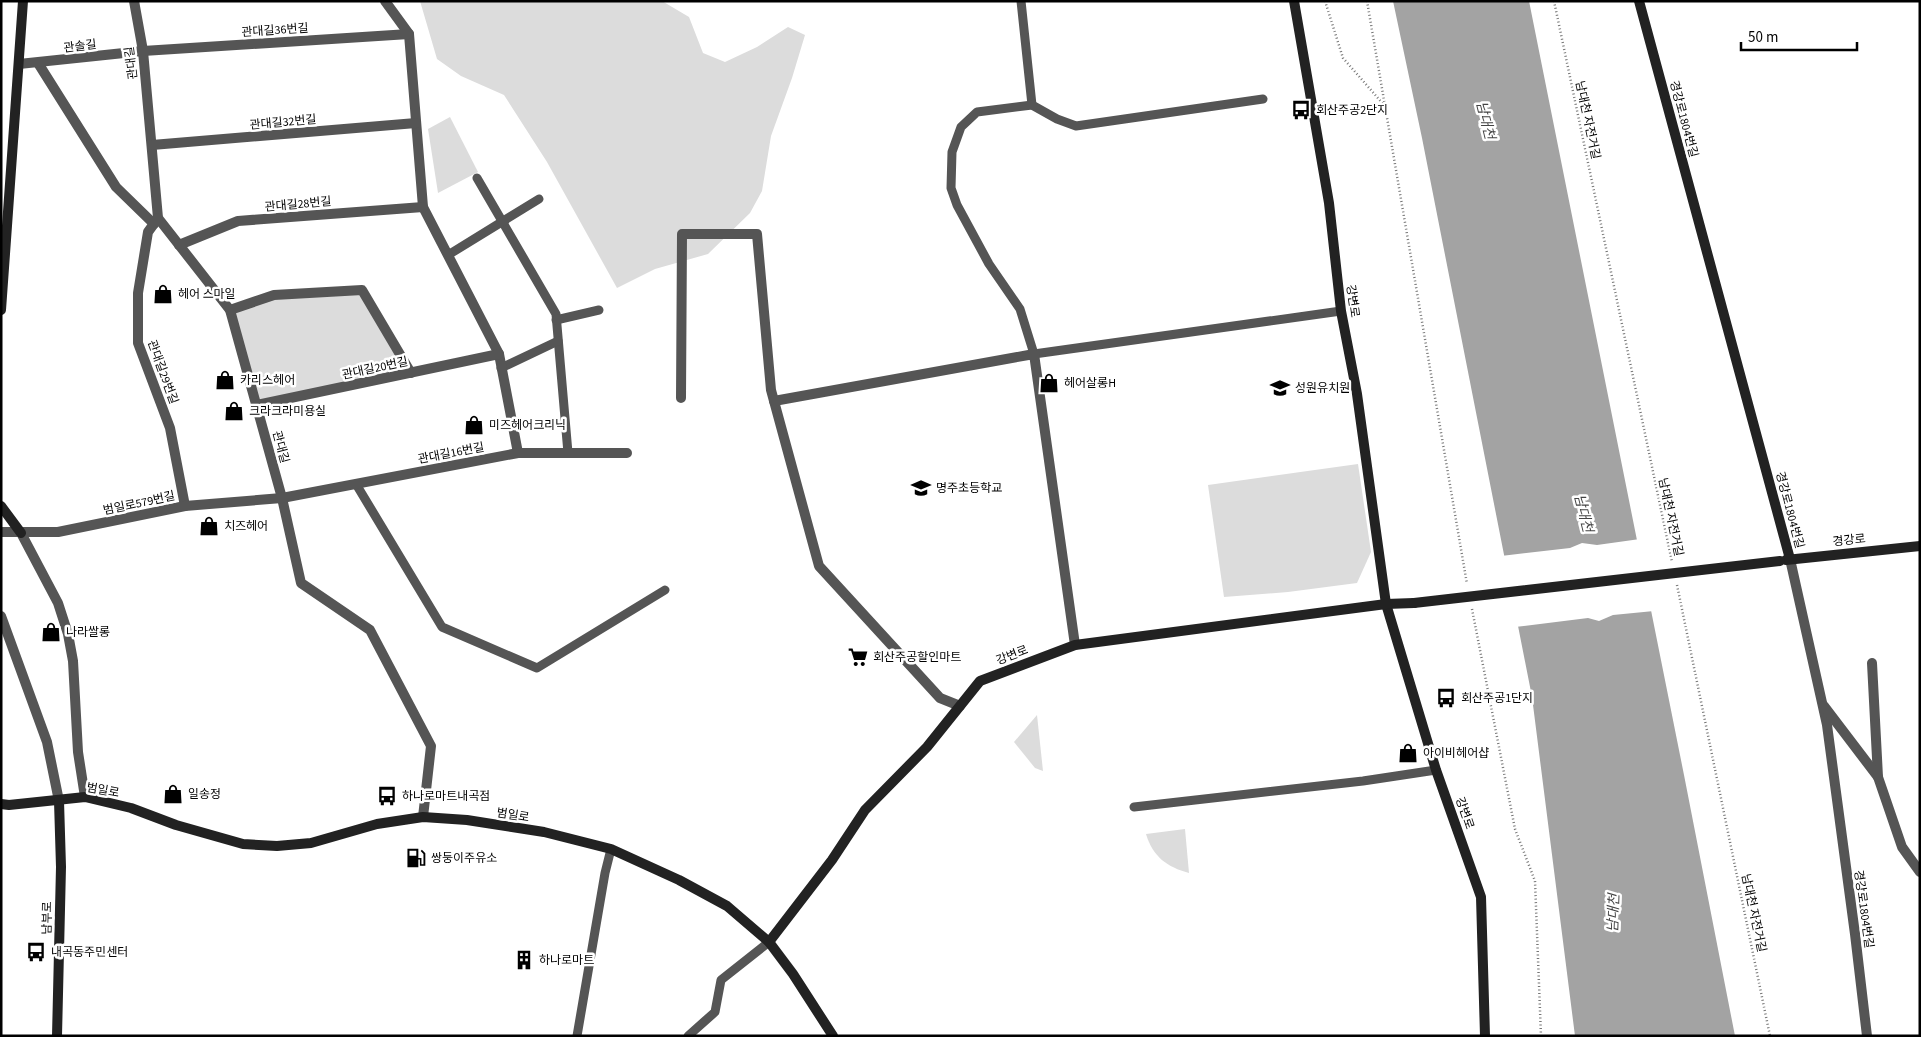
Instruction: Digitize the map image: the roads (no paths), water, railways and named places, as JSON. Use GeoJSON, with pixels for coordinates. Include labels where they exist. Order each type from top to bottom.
{"type":"FeatureCollection","features":[{"type":"Feature","properties":{"kind":"street"},"geometry":{"type":"LineString","coordinates":[[1,310],[23,1]]}},
{"type":"Feature","properties":{"kind":"street","name":"관대길"},"geometry":{"type":"LineString","coordinates":[[134,1],[143,51],[152,145],[156,221],[179,245],[230,310],[282,498],[302,583],[370,630],[431,746],[423,817]]}},
{"type":"Feature","properties":{"kind":"street"},"geometry":{"type":"LineString","coordinates":[[385,1],[409,34],[423,207],[499,354],[518,453]]}},
{"type":"Feature","properties":{"kind":"street","name":"강변로"},"geometry":{"type":"LineString","coordinates":[[1294,1],[1329,203],[1341,311],[1357,394],[1386,604],[1436,770],[1481,897],[1485,1036]]}},
{"type":"Feature","properties":{"kind":"street","name":"경강로1804번길"},"geometry":{"type":"LineString","coordinates":[[1639,1],[1827,726],[1852,907],[1867,1036]]}},
{"type":"Feature","properties":{"kind":"street","name":"관대길36번길"},"geometry":{"type":"LineString","coordinates":[[143,51],[409,34]]}},
{"type":"Feature","properties":{"kind":"street","name":"관솔길"},"geometry":{"type":"LineString","coordinates":[[19,64],[143,51]]}},
{"type":"Feature","properties":{"kind":"street"},"geometry":{"type":"LineString","coordinates":[[38,63],[116,187],[156,221]]}},
{"type":"Feature","properties":{"kind":"street","name":"관대길32번길"},"geometry":{"type":"LineString","coordinates":[[152,145],[416,123]]}},
{"type":"Feature","properties":{"kind":"street","name":"관대길28번길"},"geometry":{"type":"LineString","coordinates":[[179,245],[238,222],[423,207]]}},
{"type":"Feature","properties":{"kind":"street","name":"관대길29번길"},"geometry":{"type":"LineString","coordinates":[[156,221],[148,232],[138,293],[138,343],[170,428],[185,506]]}},
{"type":"Feature","properties":{"kind":"street"},"geometry":{"type":"LineString","coordinates":[[681,398],[682,234],[757,234],[771,390],[819,566],[940,698],[960,706]]}},
{"type":"Feature","properties":{"kind":"street"},"geometry":{"type":"LineString","coordinates":[[230,310],[274,295],[362,290],[411,373]]}},
{"type":"Feature","properties":{"kind":"street","name":"관대길20번길"},"geometry":{"type":"LineString","coordinates":[[256,406],[499,354]]}},
{"type":"Feature","properties":{"kind":"street"},"geometry":{"type":"LineString","coordinates":[[774,401],[1034,354],[1075,645]]}},
{"type":"Feature","properties":{"kind":"street","name":"관대길16번길"},"geometry":{"type":"LineString","coordinates":[[282,498],[518,453],[626,453]]}},
{"type":"Feature","properties":{"kind":"street","name":"범일로579번길"},"geometry":{"type":"LineString","coordinates":[[1,532],[58,532],[185,506],[282,498]]}},
{"type":"Feature","properties":{"kind":"street"},"geometry":{"type":"LineString","coordinates":[[1,506],[21,533],[58,603],[68,634],[73,661],[78,752],[85,797]]}},
{"type":"Feature","properties":{"kind":"street","name":"경강로"},"geometry":{"type":"LineString","coordinates":[[1785,560],[1920,546]]}},
{"type":"Feature","properties":{"kind":"street","name":"강변로"},"geometry":{"type":"LineString","coordinates":[[769,942],[832,860],[865,810],[927,747],[980,681],[1075,645],[1386,604],[1414,603],[1785,560]]}},
{"type":"Feature","properties":{"kind":"street"},"geometry":{"type":"LineString","coordinates":[[1,616],[47,742],[59,801]]}},
{"type":"Feature","properties":{"kind":"street"},"geometry":{"type":"LineString","coordinates":[[1872,663],[1878,777],[1902,847],[1920,872]]}},
{"type":"Feature","properties":{"kind":"street"},"geometry":{"type":"LineString","coordinates":[[1822,704],[1878,777]]}},
{"type":"Feature","properties":{"kind":"street","name":"범일로"},"geometry":{"type":"LineString","coordinates":[[1,804],[59,801],[85,797],[131,808],[216,837],[243,844],[277,846],[311,843],[377,824],[423,817],[467,820],[544,832],[610,849],[679,880],[727,906],[769,942],[833,1036]]}},
{"type":"Feature","properties":{"kind":"street","name":"남부로"},"geometry":{"type":"LineString","coordinates":[[57,1036],[61,868],[59,801]]}},
{"type":"Feature","properties":{"kind":"lane"},"geometry":{"type":"LineString","coordinates":[[1021,1],[1032,105]]}},
{"type":"Feature","properties":{"kind":"lane"},"geometry":{"type":"LineString","coordinates":[[1263,99],[1076,126],[1057,119],[1032,105],[977,112],[961,127],[952,152],[952,188],[957,205],[988,264],[1020,309],[1034,354],[1341,311]]}},
{"type":"Feature","properties":{"kind":"lane"},"geometry":{"type":"LineString","coordinates":[[478,178],[556,314],[568,453]]}},
{"type":"Feature","properties":{"kind":"lane"},"geometry":{"type":"LineString","coordinates":[[448,255],[538,199]]}},
{"type":"Feature","properties":{"kind":"lane"},"geometry":{"type":"LineString","coordinates":[[556,320],[599,310]]}},
{"type":"Feature","properties":{"kind":"lane"},"geometry":{"type":"LineString","coordinates":[[501,368],[558,341]]}},
{"type":"Feature","properties":{"kind":"lane"},"geometry":{"type":"LineString","coordinates":[[356,484],[442,627],[537,668],[665,590]]}},
{"type":"Feature","properties":{"kind":"lane"},"geometry":{"type":"LineString","coordinates":[[1134,807],[1363,781],[1436,770]]}},
{"type":"Feature","properties":{"kind":"lane"},"geometry":{"type":"LineString","coordinates":[[577,1036],[610,849]]}},
{"type":"Feature","properties":{"kind":"lane"},"geometry":{"type":"LineString","coordinates":[[688,1036],[716,1012],[721,980],[769,942]]}},
{"type":"Feature","properties":{"kind":"water","name":"남대천"},"geometry":{"type":"Polygon","coordinates":[[[1393,1],[1529,1],[1735,1036],[1575,1036],[1532,697],[1422,138],[1393,1]]]}},
{"type":"Feature","properties":{"kind":"place","name":"회산주공2단지"},"geometry":{"type":"Point","coordinates":[1301,110]}},
{"type":"Feature","properties":{"kind":"place","name":"헤어 스마일"},"geometry":{"type":"Point","coordinates":[163,294]}},
{"type":"Feature","properties":{"kind":"place","name":"카리스헤어"},"geometry":{"type":"Point","coordinates":[225,380]}},
{"type":"Feature","properties":{"kind":"place","name":"헤어살롱H"},"geometry":{"type":"Point","coordinates":[1049,383]}},
{"type":"Feature","properties":{"kind":"place","name":"성원유치원"},"geometry":{"type":"Point","coordinates":[1280,388]}},
{"type":"Feature","properties":{"kind":"place","name":"크라크라미용실"},"geometry":{"type":"Point","coordinates":[234,411]}},
{"type":"Feature","properties":{"kind":"place","name":"미즈헤어크리닉"},"geometry":{"type":"Point","coordinates":[474,425]}},
{"type":"Feature","properties":{"kind":"place","name":"명주초등학교"},"geometry":{"type":"Point","coordinates":[921,488]}},
{"type":"Feature","properties":{"kind":"place","name":"치즈헤어"},"geometry":{"type":"Point","coordinates":[209,526]}},
{"type":"Feature","properties":{"kind":"place","name":"나라쌀롱"},"geometry":{"type":"Point","coordinates":[51,632]}},
{"type":"Feature","properties":{"kind":"place","name":"회산주공할인마트"},"geometry":{"type":"Point","coordinates":[858,657]}},
{"type":"Feature","properties":{"kind":"place","name":"회산주공1단지"},"geometry":{"type":"Point","coordinates":[1446,698]}},
{"type":"Feature","properties":{"kind":"place","name":"아이비헤어샵"},"geometry":{"type":"Point","coordinates":[1408,753]}},
{"type":"Feature","properties":{"kind":"place","name":"일송정"},"geometry":{"type":"Point","coordinates":[173,794]}},
{"type":"Feature","properties":{"kind":"place","name":"하나로마트내곡점"},"geometry":{"type":"Point","coordinates":[387,796]}},
{"type":"Feature","properties":{"kind":"place","name":"쌍둥이주유소"},"geometry":{"type":"Point","coordinates":[416,858]}},
{"type":"Feature","properties":{"kind":"place","name":"내곡동주민센터"},"geometry":{"type":"Point","coordinates":[36,952]}},
{"type":"Feature","properties":{"kind":"place","name":"하나로마트"},"geometry":{"type":"Point","coordinates":[524,960]}}]}
